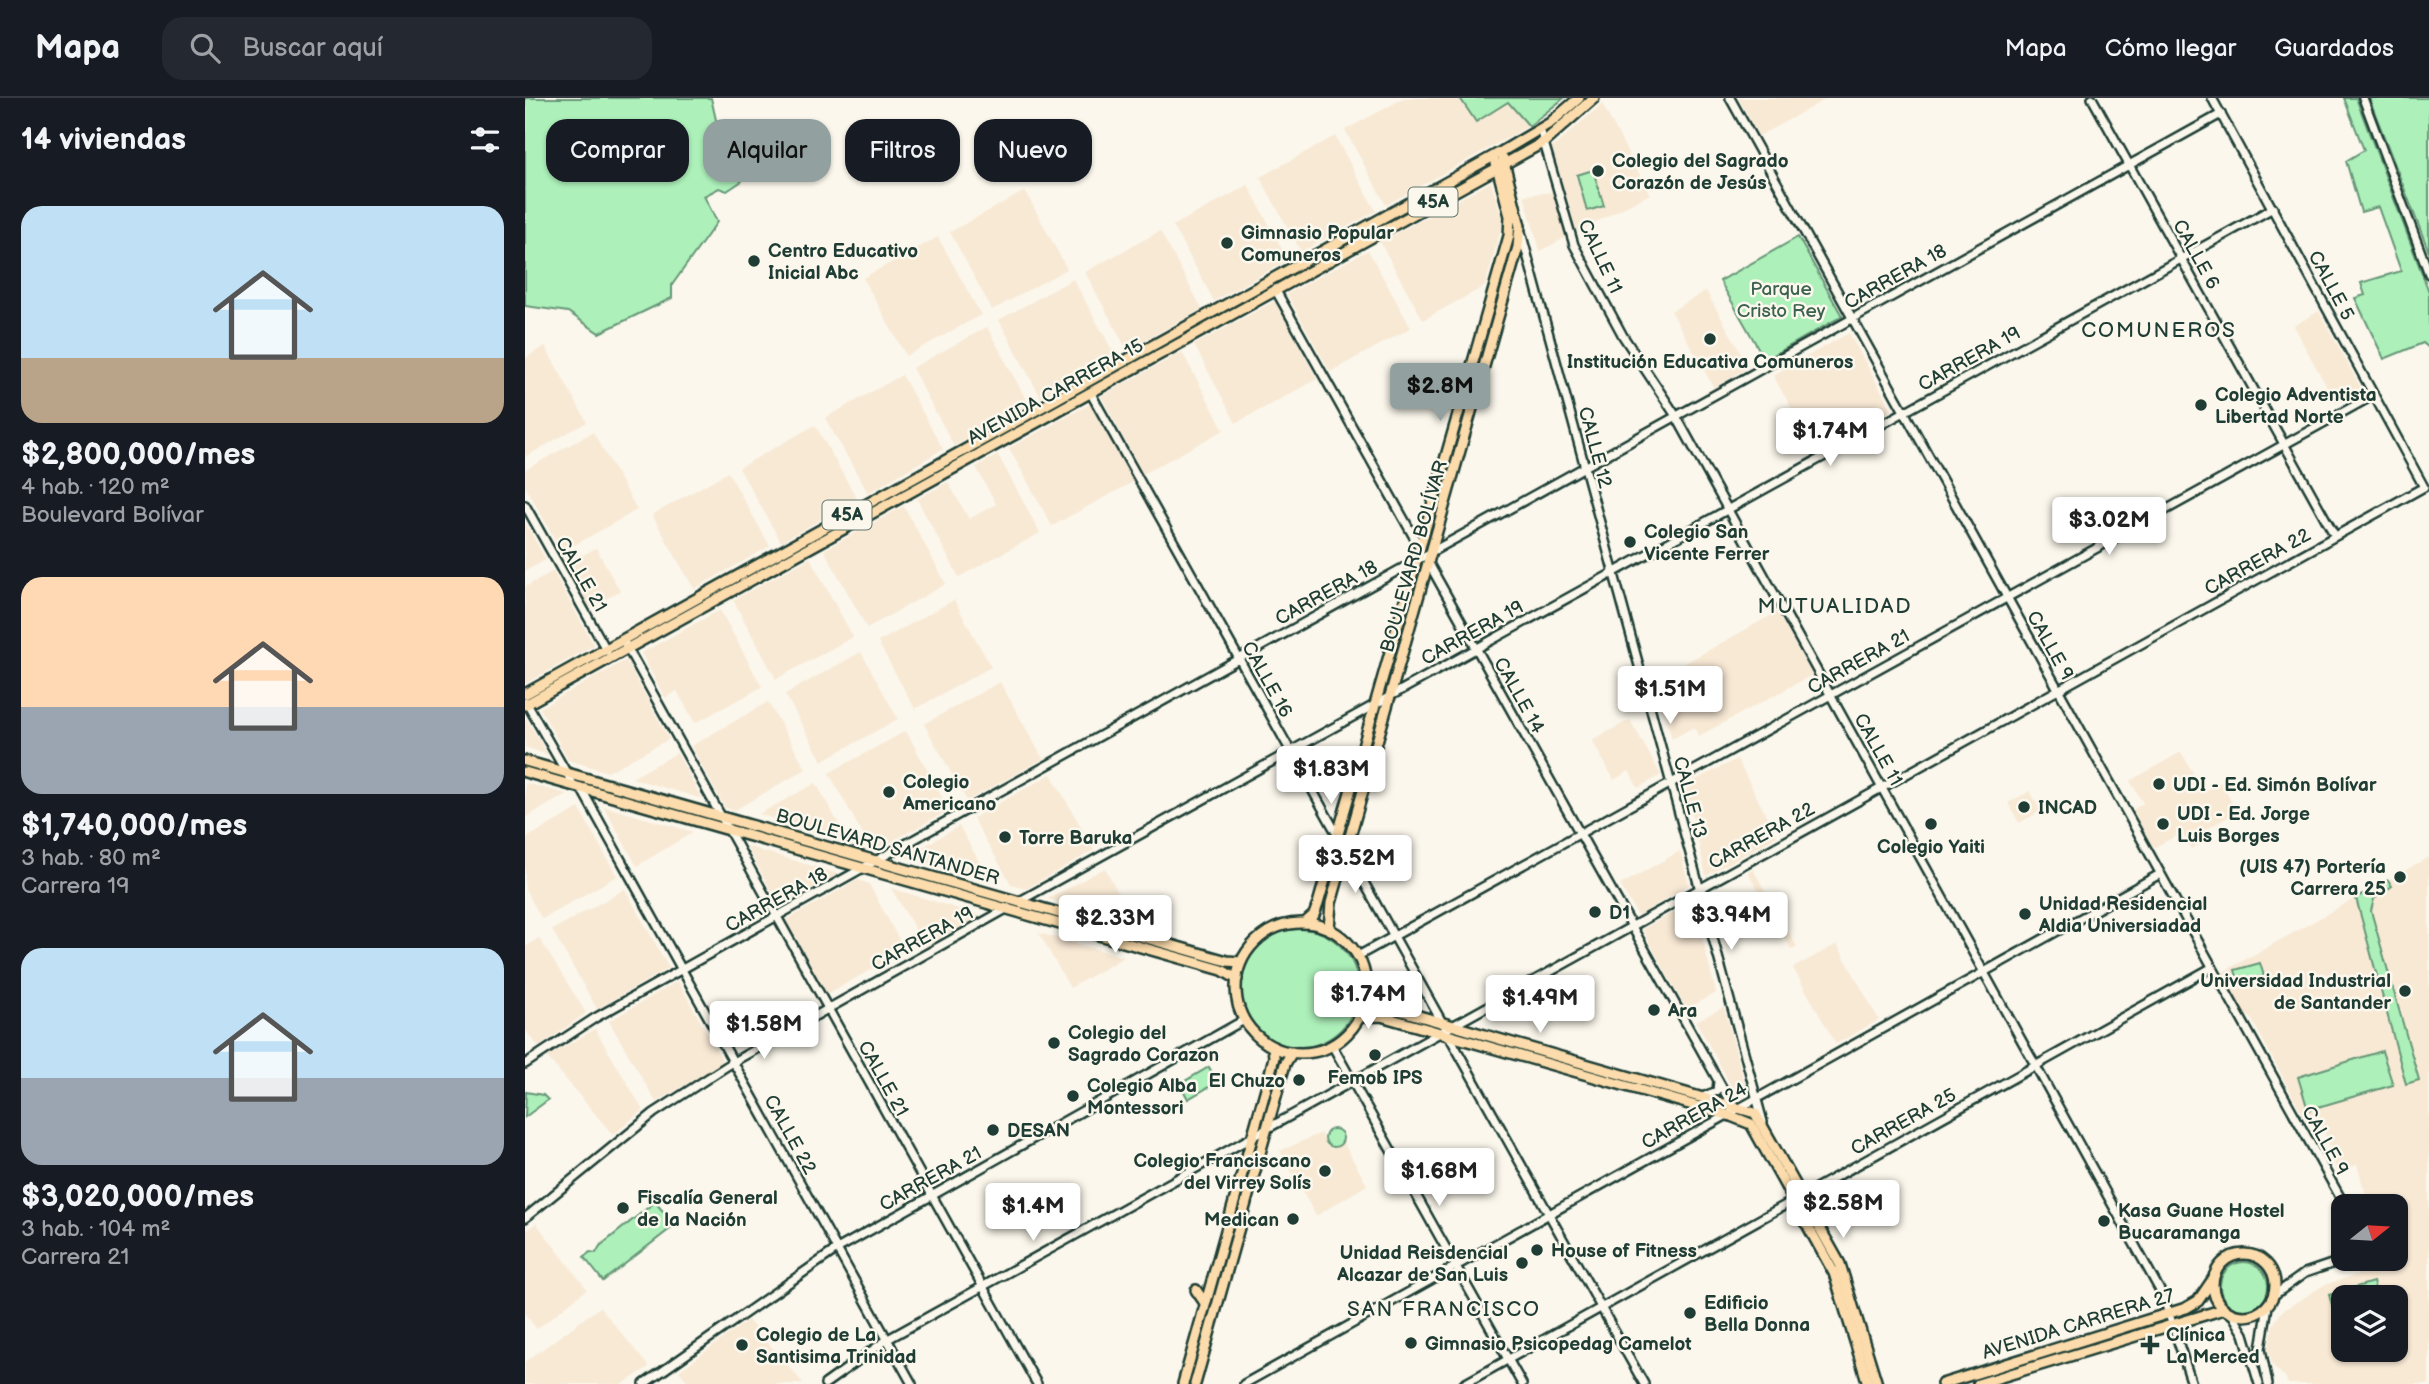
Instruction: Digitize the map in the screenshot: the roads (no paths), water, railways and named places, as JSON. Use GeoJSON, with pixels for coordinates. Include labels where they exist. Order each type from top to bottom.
{"type":"FeatureCollection","features":[{"type":"Feature","properties":{"kind":"main road","name":"AVENIDA CARRERA 15"},"geometry":{"type":"LineString","coordinates":[[526,701],[1497,154],[1540,129],[1579,98]]}},
{"type":"Feature","properties":{"kind":"main road","name":"AVENIDA CARRERA 15"},"geometry":{"type":"LineString","coordinates":[[625,644],[1544,142],[1594,98]]}},
{"type":"Feature","properties":{"kind":"main road"},"geometry":{"type":"LineString","coordinates":[[1497,154],[1501,166]]}},
{"type":"Feature","properties":{"kind":"main road","name":"BOULEVARD BOLÍVAR"},"geometry":{"type":"LineString","coordinates":[[1305,922],[1316,911],[1375,704],[1422,557],[1434,550],[1518,247],[1520,226],[1501,166]]}},
{"type":"Feature","properties":{"kind":"main road","name":"BOULEVARD BOLÍVAR"},"geometry":{"type":"LineString","coordinates":[[1329,929],[1329,910],[1391,695],[1422,557],[1509,236],[1510,216],[1501,166]]}},
{"type":"Feature","properties":{"kind":"main road","name":"BOULEVARD SANTANDER"},"geometry":{"type":"LineString","coordinates":[[525,761],[1227,961],[1241,962]]}},
{"type":"Feature","properties":{"kind":"main road","name":"BOULEVARD SANTANDER"},"geometry":{"type":"LineString","coordinates":[[525,772],[1222,970],[1237,979]]}},
{"type":"Feature","properties":{"kind":"main road"},"geometry":{"type":"LineString","coordinates":[[1305,922],[1329,929],[1341,936],[1358,956],[1365,975],[1366,995],[1359,1017],[1348,1033],[1332,1045],[1313,1052],[1292,1052],[1273,1047],[1252,1031],[1244,1020],[1236,993],[1241,962],[1253,944],[1269,930],[1305,922]]}},
{"type":"Feature","properties":{"kind":"main road"},"geometry":{"type":"LineString","coordinates":[[1366,995],[1376,1004],[1445,1029],[1735,1111]]}},
{"type":"Feature","properties":{"kind":"main road"},"geometry":{"type":"LineString","coordinates":[[1359,1017],[1381,1016],[1445,1029],[1705,1096],[1755,1122],[1765,1130],[1835,1273],[1868,1384]]}},
{"type":"Feature","properties":{"kind":"main road"},"geometry":{"type":"LineString","coordinates":[[1183,1384],[1274,1057],[1273,1047]]}},
{"type":"Feature","properties":{"kind":"main road"},"geometry":{"type":"LineString","coordinates":[[1195,1384],[1285,1064],[1292,1052]]}},
{"type":"Feature","properties":{"kind":"main road"},"geometry":{"type":"LineString","coordinates":[[1755,1122],[1845,1275],[1877,1384]]}},
{"type":"Feature","properties":{"kind":"main road"},"geometry":{"type":"LineString","coordinates":[[2252,1255],[2271,1271],[2273,1296],[2268,1306],[2251,1316],[2228,1312],[2214,1296],[2213,1279],[2228,1258],[2252,1255]]}},
{"type":"Feature","properties":{"kind":"main road","name":"AVENIDA CARRERA 27"},"geometry":{"type":"LineString","coordinates":[[1942,1384],[2170,1313],[2198,1301],[2213,1279]]}},
{"type":"Feature","properties":{"kind":"main road"},"geometry":{"type":"LineString","coordinates":[[1196,1290],[1205,1303]]}},
{"type":"Feature","properties":{"kind":"main road","name":"AVENIDA CARRERA 27"},"geometry":{"type":"LineString","coordinates":[[1978,1384],[2173,1323],[2228,1312]]}},
{"type":"Feature","properties":{"kind":"street","name":"CALLE 9"},"geometry":{"type":"LineString","coordinates":[[1730,98],[2338,1194]]}},
{"type":"Feature","properties":{"kind":"street","name":"CALLE 6"},"geometry":{"type":"LineString","coordinates":[[2092,98],[2335,536]]}},
{"type":"Feature","properties":{"kind":"street","name":"CALLE 5"},"geometry":{"type":"LineString","coordinates":[[2212,98],[2424,487]]}},
{"type":"Feature","properties":{"kind":"street"},"geometry":{"type":"LineString","coordinates":[[2363,98],[2429,274]]}},
{"type":"Feature","properties":{"kind":"street","name":"CARRERA 18"},"geometry":{"type":"LineString","coordinates":[[1434,550],[2221,114]]}},
{"type":"Feature","properties":{"kind":"street","name":"CALLE 11"},"geometry":{"type":"LineString","coordinates":[[1540,129],[1574,245],[1623,336],[1676,416],[2035,1064],[2170,1313],[2192,1384]]}},
{"type":"Feature","properties":{"kind":"street","name":"CARRERA 19"},"geometry":{"type":"LineString","coordinates":[[525,1218],[654,1113],[733,1062],[1614,571],[2273,208]]}},
{"type":"Feature","properties":{"kind":"street","name":"CALLE 12"},"geometry":{"type":"LineString","coordinates":[[1520,226],[1642,676]]}},
{"type":"Feature","properties":{"kind":"street","name":"CALLE 14"},"geometry":{"type":"LineString","coordinates":[[1275,289],[1422,557],[1476,648],[1735,1111]]}},
{"type":"Feature","properties":{"kind":"street","name":"CALLE 16"},"geometry":{"type":"LineString","coordinates":[[1090,392],[1644,1384]]}},
{"type":"Feature","properties":{"kind":"street","name":"CARRERA 21"},"geometry":{"type":"LineString","coordinates":[[1358,956],[2374,395]]}},
{"type":"Feature","properties":{"kind":"street","name":"CARRERA 22"},"geometry":{"type":"LineString","coordinates":[[825,1384],[888,1339],[2424,487]]}},
{"type":"Feature","properties":{"kind":"street","name":"CALLE 21"},"geometry":{"type":"LineString","coordinates":[[525,505],[609,653]]}},
{"type":"Feature","properties":{"kind":"street","name":"CARRERA 18"},"geometry":{"type":"LineString","coordinates":[[525,1065],[596,1018],[1422,557]]}},
{"type":"Feature","properties":{"kind":"street","name":"CALLE 21"},"geometry":{"type":"LineString","coordinates":[[625,644],[1037,1384]]}},
{"type":"Feature","properties":{"kind":"street","name":"CALLE 13"},"geometry":{"type":"LineString","coordinates":[[1642,676],[1765,1130]]}},
{"type":"Feature","properties":{"kind":"street","name":"CALLE 22"},"geometry":{"type":"LineString","coordinates":[[526,701],[682,970],[912,1384]]}},
{"type":"Feature","properties":{"kind":"street","name":"CARRERA 24"},"geometry":{"type":"LineString","coordinates":[[1244,1384],[2160,874]]}},
{"type":"Feature","properties":{"kind":"street","name":"CARRERA 25"},"geometry":{"type":"LineString","coordinates":[[1464,1384],[2211,968]]}},
{"type":"Feature","properties":{"kind":"street","name":"CARRERA 21"},"geometry":{"type":"LineString","coordinates":[[644,1384],[837,1249],[1244,1020]]}},
{"type":"Feature","properties":{"kind":"street"},"geometry":{"type":"LineString","coordinates":[[1332,1045],[1522,1384]]}},
{"type":"Feature","properties":{"kind":"street"},"geometry":{"type":"LineString","coordinates":[[1705,1096],[1717,1091],[1717,1081]]}},
{"type":"Feature","properties":{"kind":"street"},"geometry":{"type":"LineString","coordinates":[[2273,1296],[2310,1271],[2331,1264]]}},
{"type":"Feature","properties":{"kind":"street"},"geometry":{"type":"LineString","coordinates":[[2268,1306],[2261,1349],[2269,1384]]}},
{"type":"Feature","properties":{"kind":"street"},"geometry":{"type":"LineString","coordinates":[[2228,1312],[2244,1334],[2259,1384]]}},
{"type":"Feature","properties":{"kind":"place","name":"Colegio del Sagrado Corazón de Jesús"},"geometry":{"type":"Point","coordinates":[1598,171]}},
{"type":"Feature","properties":{"kind":"place","name":"Gimnasio Popular Comuneros"},"geometry":{"type":"Point","coordinates":[1227,243]}},
{"type":"Feature","properties":{"kind":"place","name":"Centro Educativo Inicial Abc"},"geometry":{"type":"Point","coordinates":[754,261]}},
{"type":"Feature","properties":{"kind":"place","name":"Institución Educativa Comuneros"},"geometry":{"type":"Point","coordinates":[1710,339]}},
{"type":"Feature","properties":{"kind":"place","name":"Colegio Adventista Libertad Norte"},"geometry":{"type":"Point","coordinates":[2201,405]}},
{"type":"Feature","properties":{"kind":"place","name":"Colegio San Vicente Ferrer"},"geometry":{"type":"Point","coordinates":[1630,542]}},
{"type":"Feature","properties":{"kind":"place","name":"UDI - Ed. Simón Bolívar"},"geometry":{"type":"Point","coordinates":[2159,784]}},
{"type":"Feature","properties":{"kind":"place","name":"Colegio Americano"},"geometry":{"type":"Point","coordinates":[889,792]}},
{"type":"Feature","properties":{"kind":"place","name":"INCAD"},"geometry":{"type":"Point","coordinates":[2024,807]}},
{"type":"Feature","properties":{"kind":"place","name":"Colegio Yaiti"},"geometry":{"type":"Point","coordinates":[1931,824]}},
{"type":"Feature","properties":{"kind":"place","name":"UDI - Ed. Jorge Luis Borges"},"geometry":{"type":"Point","coordinates":[2163,824]}},
{"type":"Feature","properties":{"kind":"place","name":"Torre Baruka"},"geometry":{"type":"Point","coordinates":[1005,837]}},
{"type":"Feature","properties":{"kind":"place","name":"(UIS 47) Portería Carrera 25"},"geometry":{"type":"Point","coordinates":[2400,877]}},
{"type":"Feature","properties":{"kind":"place","name":"D1"},"geometry":{"type":"Point","coordinates":[1595,912]}},
{"type":"Feature","properties":{"kind":"place","name":"Unidad Residencial Aldia Universiadad"},"geometry":{"type":"Point","coordinates":[2025,914]}},
{"type":"Feature","properties":{"kind":"place","name":"Universidad Industrial de Santander"},"geometry":{"type":"Point","coordinates":[2405,991]}},
{"type":"Feature","properties":{"kind":"place","name":"Ara"},"geometry":{"type":"Point","coordinates":[1654,1010]}},
{"type":"Feature","properties":{"kind":"place","name":"Colegio del Sagrado Corazon"},"geometry":{"type":"Point","coordinates":[1054,1043]}},
{"type":"Feature","properties":{"kind":"place","name":"Femob IPS"},"geometry":{"type":"Point","coordinates":[1375,1055]}},
{"type":"Feature","properties":{"kind":"place","name":"El Chuzo"},"geometry":{"type":"Point","coordinates":[1299,1080]}},
{"type":"Feature","properties":{"kind":"place","name":"Colegio Alba Montessori"},"geometry":{"type":"Point","coordinates":[1073,1096]}},
{"type":"Feature","properties":{"kind":"place","name":"DESAN"},"geometry":{"type":"Point","coordinates":[993,1130]}},
{"type":"Feature","properties":{"kind":"place","name":"Colegio Franciscano del Virrey Solís"},"geometry":{"type":"Point","coordinates":[1325,1171]}},
{"type":"Feature","properties":{"kind":"place","name":"Fiscalía General de la Nación"},"geometry":{"type":"Point","coordinates":[623,1208]}},
{"type":"Feature","properties":{"kind":"place","name":"Medican"},"geometry":{"type":"Point","coordinates":[1293,1219]}},
{"type":"Feature","properties":{"kind":"place","name":"Kasa Guane Hostel Bucaramanga"},"geometry":{"type":"Point","coordinates":[2104,1221]}},
{"type":"Feature","properties":{"kind":"place","name":"House of Fitness"},"geometry":{"type":"Point","coordinates":[1537,1250]}},
{"type":"Feature","properties":{"kind":"place","name":"Unidad Reisdencial Alcazar de San Luis"},"geometry":{"type":"Point","coordinates":[1522,1263]}},
{"type":"Feature","properties":{"kind":"place","name":"Edificio Bella Donna"},"geometry":{"type":"Point","coordinates":[1690,1313]}},
{"type":"Feature","properties":{"kind":"place","name":"Gimnasio Psicopedag Camelot"},"geometry":{"type":"Point","coordinates":[1411,1343]}},
{"type":"Feature","properties":{"kind":"place","name":"Colegio de La Santisima Trinidad"},"geometry":{"type":"Point","coordinates":[742,1345]}},
{"type":"Feature","properties":{"kind":"place","name":"Clínica La Merced"},"geometry":{"type":"Point","coordinates":[2150,1345]}},
{"type":"Feature","properties":{"kind":"district","name":"COMUNEROS"},"geometry":{"type":"Point","coordinates":[2159,330]}},
{"type":"Feature","properties":{"kind":"district","name":"MUTUALIDAD"},"geometry":{"type":"Point","coordinates":[1835,606]}},
{"type":"Feature","properties":{"kind":"district","name":"SAN FRANCISCO"},"geometry":{"type":"Point","coordinates":[1444,1309]}},
{"type":"Feature","properties":{"kind":"park label","name":"Parque Cristo Rey"},"geometry":{"type":"Point","coordinates":[1781,299]}}]}
